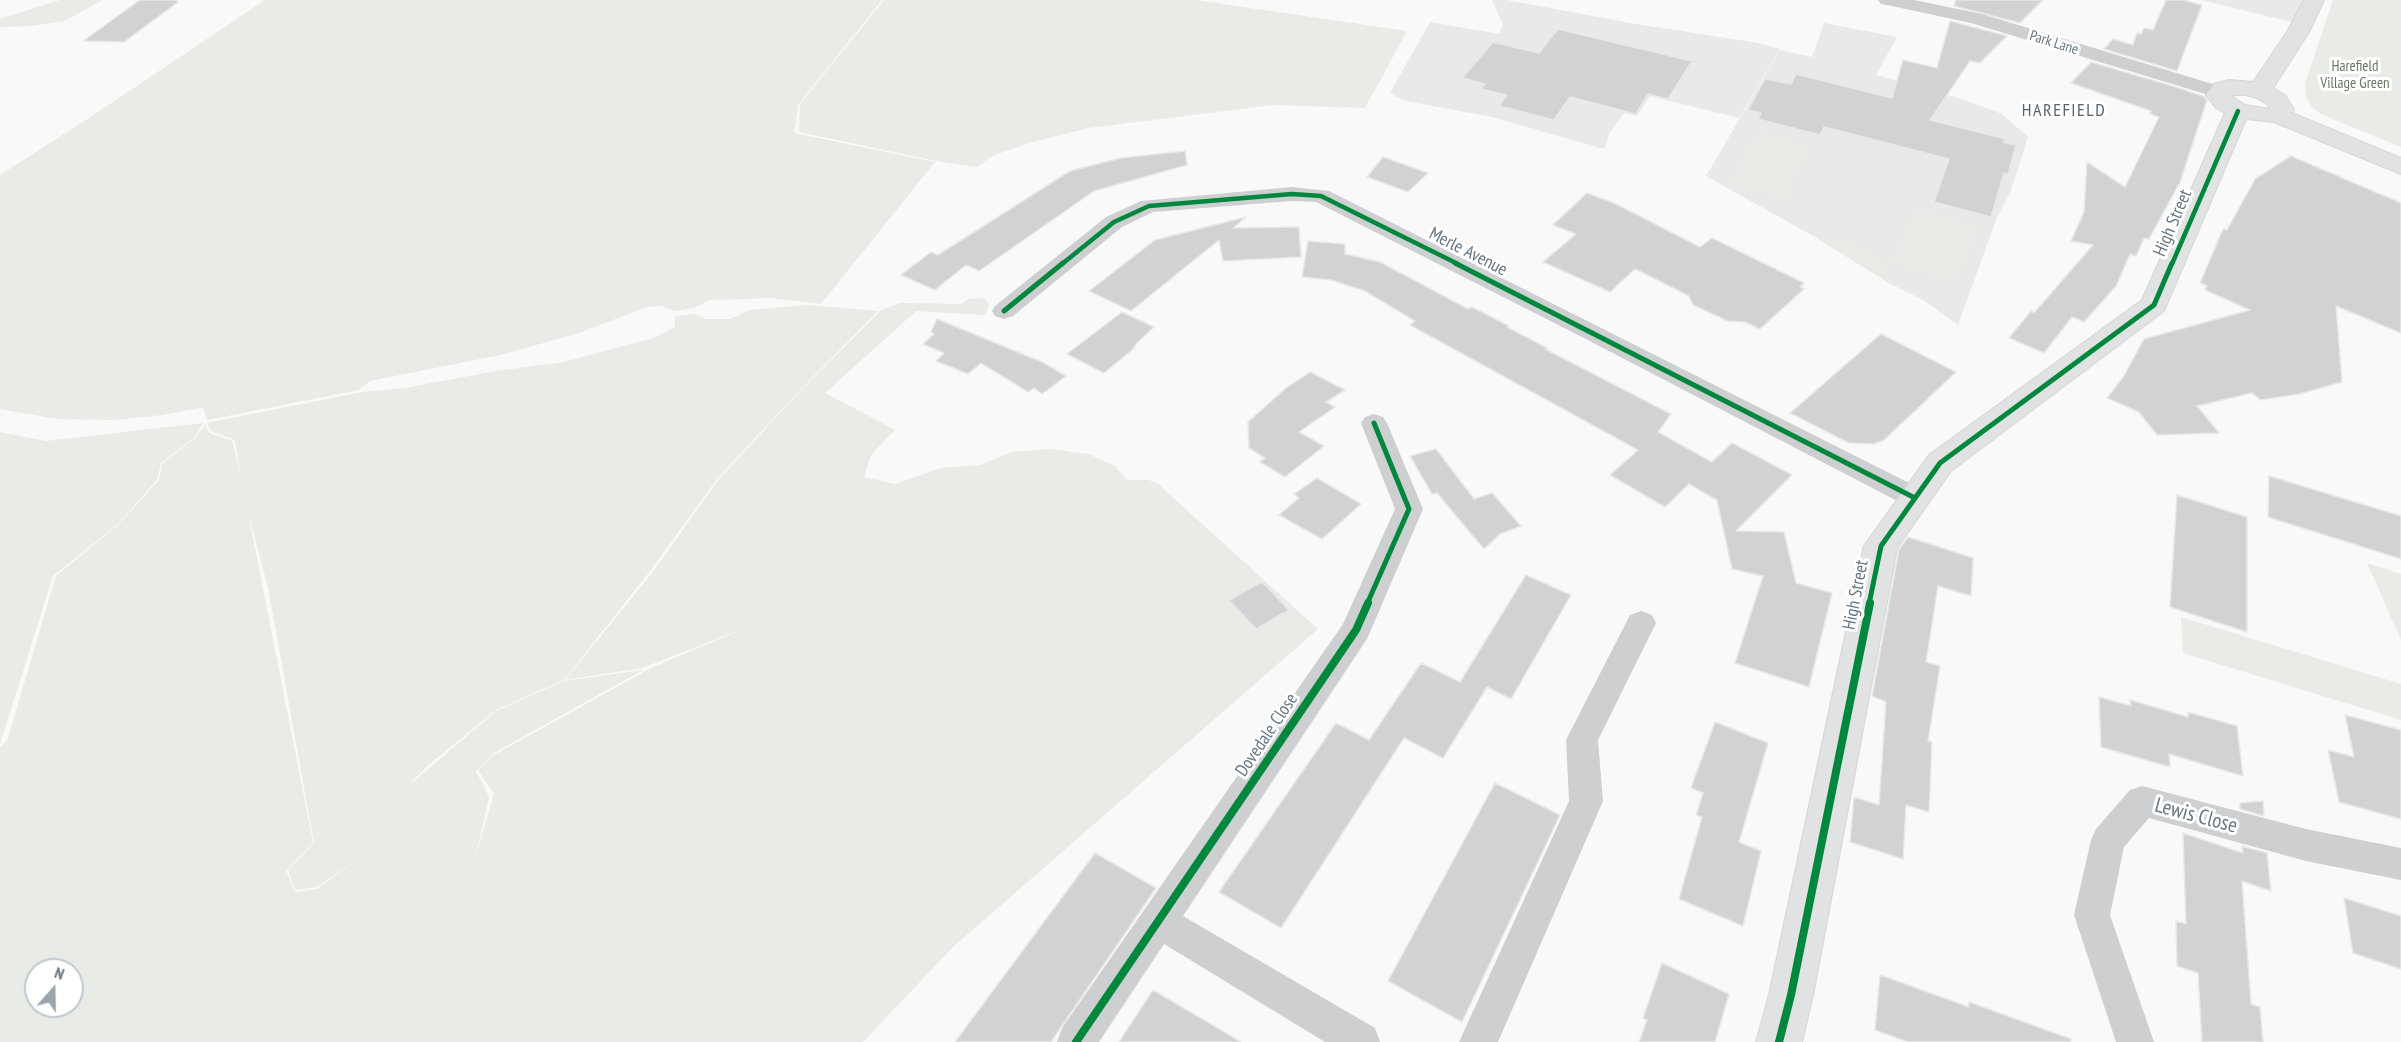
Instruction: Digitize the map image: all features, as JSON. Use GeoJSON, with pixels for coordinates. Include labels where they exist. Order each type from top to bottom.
{"type":"FeatureCollection","features":[{"type":"Feature","properties":{"kind":"street","name":"Park Lane"},"geometry":{"type":"LineString","coordinates":[[1887,0],[1975,18],[2228,101]]}},
{"type":"Feature","properties":{"kind":"street"},"geometry":{"type":"LineString","coordinates":[[2258,91],[2270,78],[2314,0]]}},
{"type":"Feature","properties":{"kind":"street"},"geometry":{"type":"LineString","coordinates":[[2277,115],[2282,110],[2280,104],[2258,91],[2238,87],[2228,101],[2259,116],[2277,115],[2401,167]]}},
{"type":"Feature","properties":{"kind":"street","name":"High Street"},"geometry":{"type":"LineString","coordinates":[[1779,1042],[1794,984],[1881,546],[1940,463],[2154,305],[2228,101]]}},
{"type":"Feature","properties":{"kind":"street","name":"Merle Avenue"},"geometry":{"type":"LineString","coordinates":[[1004,311],[1114,222],[1149,206],[1292,194],[1321,196],[1335,201],[1915,498]]}},
{"type":"Feature","properties":{"kind":"street","name":"Dovedale Close"},"geometry":{"type":"LineString","coordinates":[[1076,1042],[1356,630],[1409,509],[1374,423]]}},
{"type":"Feature","properties":{"kind":"street"},"geometry":{"type":"LineString","coordinates":[[1478,1042],[1586,801],[1582,740],[1641,622]]}},
{"type":"Feature","properties":{"kind":"street","name":"Lewis Close"},"geometry":{"type":"LineString","coordinates":[[2135,1042],[2092,915],[2108,840],[2142,801],[2306,845],[2401,864]]}},
{"type":"Feature","properties":{"kind":"street"},"geometry":{"type":"LineString","coordinates":[[1158,921],[1361,1042]]}},
{"type":"Feature","properties":{"kind":"shaded area"},"geometry":{"type":"Polygon","coordinates":[[[1492,0],[1507,0],[1636,24],[1759,43],[1780,49],[1739,118],[1650,96],[1637,116],[1624,113],[1610,132],[1604,149],[1492,117],[1406,101],[1390,93],[1430,22],[1499,34],[1503,25],[1492,0]]]}},
{"type":"Feature","properties":{"kind":"shaded area"},"geometry":{"type":"Polygon","coordinates":[[[2201,0],[2305,0],[2296,23],[2201,0]]]}},
{"type":"Feature","properties":{"kind":"shaded area"},"geometry":{"type":"Polygon","coordinates":[[[1824,23],[1897,37],[1876,75],[1962,99],[2002,114],[2028,137],[2011,190],[1996,220],[1958,325],[1925,301],[1887,282],[1813,236],[1706,176],[1780,50],[1812,57],[1824,23]]]}},
{"type":"Feature","properties":{"kind":"green space"},"geometry":{"type":"Polygon","coordinates":[[[60,0],[103,0],[64,21],[32,26],[0,27],[0,19],[60,0]]]}},
{"type":"Feature","properties":{"kind":"green space"},"geometry":{"type":"Polygon","coordinates":[[[265,0],[882,0],[798,105],[794,133],[935,162],[821,304],[771,298],[709,300],[694,308],[675,311],[661,306],[647,307],[576,334],[500,355],[370,381],[358,390],[207,420],[203,407],[162,415],[115,420],[57,419],[0,409],[0,175],[265,0]]]}},
{"type":"Feature","properties":{"kind":"green space"},"geometry":{"type":"Polygon","coordinates":[[[884,0],[1195,0],[1407,31],[1365,108],[1273,105],[1088,128],[1029,143],[992,156],[977,167],[936,161],[799,132],[800,104],[884,0]]]}},
{"type":"Feature","properties":{"kind":"green space","name":"Harefield Village Green"},"geometry":{"type":"Polygon","coordinates":[[[2333,0],[2401,0],[2401,147],[2321,114],[2312,107],[2306,97],[2305,84],[2333,0]]]}},
{"type":"Feature","properties":{"kind":"green space"},"geometry":{"type":"Polygon","coordinates":[[[1757,131],[1811,145],[1786,200],[1729,184],[1757,131]]]}},
{"type":"Feature","properties":{"kind":"green space"},"geometry":{"type":"Polygon","coordinates":[[[1916,208],[1979,227],[1956,283],[1890,263],[1916,208]]]}},
{"type":"Feature","properties":{"kind":"green space"},"geometry":{"type":"Polygon","coordinates":[[[1832,239],[1858,244],[1878,256],[1889,268],[1890,282],[1820,240],[1832,239]]]}},
{"type":"Feature","properties":{"kind":"green space"},"geometry":{"type":"Polygon","coordinates":[[[977,298],[985,299],[989,304],[984,315],[916,311],[825,393],[895,430],[871,455],[864,477],[895,484],[941,468],[980,465],[1012,452],[1050,449],[1088,454],[1115,466],[1127,480],[1149,480],[1158,484],[1318,629],[953,947],[863,1042],[0,1042],[0,747],[7,741],[56,576],[119,524],[159,480],[163,463],[195,438],[205,425],[209,433],[232,441],[241,477],[235,440],[211,431],[207,423],[363,392],[405,388],[496,371],[564,362],[653,338],[675,327],[675,316],[696,314],[705,319],[731,319],[749,310],[806,305],[878,311],[801,389],[716,480],[650,571],[564,680],[496,710],[426,767],[406,788],[496,711],[564,681],[643,670],[494,753],[476,771],[489,797],[475,858],[494,794],[478,770],[492,756],[651,668],[748,627],[642,668],[565,680],[653,572],[718,480],[802,389],[881,310],[901,303],[961,304],[968,299],[977,298]],[[248,512],[313,843],[286,871],[295,892],[317,889],[359,858],[317,887],[295,890],[288,870],[314,843],[268,587],[248,512]]]}},
{"type":"Feature","properties":{"kind":"green space"},"geometry":{"type":"Polygon","coordinates":[[[203,423],[194,438],[161,463],[157,480],[118,524],[53,576],[0,744],[0,432],[46,441],[203,423]]]}},
{"type":"Feature","properties":{"kind":"green space"},"geometry":{"type":"Polygon","coordinates":[[[2367,563],[2401,574],[2401,640],[2367,563]]]}},
{"type":"Feature","properties":{"kind":"green space"},"geometry":{"type":"Polygon","coordinates":[[[2181,617],[2401,684],[2401,720],[2183,653],[2181,617]]]}},
{"type":"Feature","properties":{"kind":"building"},"geometry":{"type":"Polygon","coordinates":[[[140,0],[177,0],[178,2],[124,42],[83,41],[140,0]]]}},
{"type":"Feature","properties":{"kind":"building"},"geometry":{"type":"Polygon","coordinates":[[[1956,0],[2043,0],[2020,23],[1954,6],[1956,0]]]}},
{"type":"Feature","properties":{"kind":"building"},"geometry":{"type":"Polygon","coordinates":[[[2166,0],[2183,0],[2202,5],[2177,71],[2104,49],[2113,39],[2133,45],[2137,33],[2141,34],[2144,28],[2153,30],[2166,0]]]}},
{"type":"Feature","properties":{"kind":"building"},"geometry":{"type":"Polygon","coordinates":[[[1950,21],[2007,36],[1980,63],[1970,61],[1930,120],[2006,139],[2003,142],[2016,145],[2008,174],[2004,173],[1991,217],[1934,202],[1949,159],[1824,127],[1820,135],[1758,119],[1761,113],[1748,110],[1765,79],[1791,84],[1796,74],[1892,98],[1903,60],[1937,68],[1950,21]]]}},
{"type":"Feature","properties":{"kind":"building"},"geometry":{"type":"Polygon","coordinates":[[[1558,29],[1692,61],[1668,99],[1648,94],[1636,114],[1570,97],[1554,120],[1499,106],[1507,95],[1481,89],[1485,84],[1462,78],[1493,42],[1539,53],[1558,29]]]}},
{"type":"Feature","properties":{"kind":"building"},"geometry":{"type":"Polygon","coordinates":[[[2091,62],[2179,88],[2205,97],[2207,100],[2180,182],[2149,239],[2144,238],[2136,256],[2130,254],[2116,286],[2084,322],[2072,317],[2044,353],[2009,338],[2093,245],[2071,241],[2084,212],[2087,162],[2125,187],[2159,117],[2150,114],[2151,111],[2071,83],[2091,62]]]}},
{"type":"Feature","properties":{"kind":"building"},"geometry":{"type":"Polygon","coordinates":[[[1185,151],[1187,165],[1094,191],[979,271],[966,265],[935,290],[901,275],[931,252],[938,255],[1070,171],[1121,158],[1185,151]]]}},
{"type":"Feature","properties":{"kind":"building"},"geometry":{"type":"Polygon","coordinates":[[[2291,156],[2401,203],[2401,333],[2336,306],[2342,382],[2299,394],[2261,400],[2252,393],[2197,406],[2219,433],[2157,435],[2139,412],[2107,398],[2124,376],[2144,339],[2250,310],[2205,290],[2207,286],[2200,283],[2223,229],[2227,230],[2255,179],[2291,156]]]}},
{"type":"Feature","properties":{"kind":"building"},"geometry":{"type":"Polygon","coordinates":[[[1383,157],[1428,173],[1408,192],[1367,177],[1383,157]]]}},
{"type":"Feature","properties":{"kind":"building"},"geometry":{"type":"Polygon","coordinates":[[[1587,193],[1616,204],[1700,247],[1712,238],[1804,283],[1800,287],[1804,289],[1760,329],[1745,322],[1728,321],[1693,305],[1689,296],[1635,269],[1610,292],[1543,262],[1576,234],[1553,225],[1587,193]]]}},
{"type":"Feature","properties":{"kind":"building"},"geometry":{"type":"Polygon","coordinates":[[[1246,217],[1233,228],[1299,227],[1301,257],[1223,261],[1219,240],[1131,311],[1089,291],[1155,240],[1246,217]]]}},
{"type":"Feature","properties":{"kind":"building"},"geometry":{"type":"Polygon","coordinates":[[[1308,241],[1345,244],[1345,254],[1380,262],[1468,309],[1472,307],[1547,348],[1545,349],[1671,414],[1658,432],[1712,462],[1732,443],[1792,475],[1736,531],[1784,532],[1796,583],[1832,593],[1809,687],[1735,663],[1763,576],[1732,569],[1717,500],[1689,484],[1665,507],[1610,475],[1638,450],[1410,325],[1415,321],[1365,291],[1331,280],[1302,277],[1308,241]]]}},
{"type":"Feature","properties":{"kind":"building"},"geometry":{"type":"Polygon","coordinates":[[[1122,312],[1154,327],[1132,350],[1104,373],[1067,354],[1122,312]]]}},
{"type":"Feature","properties":{"kind":"building"},"geometry":{"type":"Polygon","coordinates":[[[937,319],[1042,362],[1066,376],[1042,394],[1034,388],[1028,392],[981,363],[968,374],[936,361],[944,353],[923,344],[934,334],[931,332],[937,319]]]}},
{"type":"Feature","properties":{"kind":"building"},"geometry":{"type":"Polygon","coordinates":[[[1881,334],[1956,372],[1884,440],[1874,444],[1849,443],[1790,413],[1881,334]]]}},
{"type":"Feature","properties":{"kind":"building"},"geometry":{"type":"Polygon","coordinates":[[[1310,372],[1345,390],[1326,402],[1335,407],[1299,432],[1324,446],[1285,477],[1260,462],[1265,458],[1249,448],[1248,422],[1286,388],[1310,372]]]}},
{"type":"Feature","properties":{"kind":"building"},"geometry":{"type":"Polygon","coordinates":[[[1436,449],[1474,499],[1492,493],[1521,526],[1500,534],[1484,549],[1437,493],[1432,494],[1410,456],[1436,449]]]}},
{"type":"Feature","properties":{"kind":"building"},"geometry":{"type":"Polygon","coordinates":[[[2269,476],[2401,516],[2401,559],[2268,517],[2269,476]]]}},
{"type":"Feature","properties":{"kind":"building"},"geometry":{"type":"Polygon","coordinates":[[[1317,478],[1361,504],[1322,539],[1279,515],[1299,498],[1294,494],[1317,478]]]}},
{"type":"Feature","properties":{"kind":"building"},"geometry":{"type":"Polygon","coordinates":[[[2177,495],[2247,517],[2247,632],[2170,607],[2177,495]]]}},
{"type":"Feature","properties":{"kind":"building"},"geometry":{"type":"Polygon","coordinates":[[[1908,537],[1973,558],[1971,596],[1938,586],[1926,662],[1940,666],[1928,741],[1932,742],[1929,812],[1906,805],[1903,859],[1850,842],[1854,797],[1879,805],[1886,702],[1872,696],[1899,549],[1908,537]]]}},
{"type":"Feature","properties":{"kind":"building"},"geometry":{"type":"Polygon","coordinates":[[[1526,575],[1571,595],[1511,699],[1487,687],[1443,758],[1404,738],[1281,928],[1219,892],[1336,723],[1369,740],[1421,663],[1460,682],[1526,575]]]}},
{"type":"Feature","properties":{"kind":"building"},"geometry":{"type":"Polygon","coordinates":[[[1262,582],[1289,610],[1256,629],[1229,600],[1262,582]]]}},
{"type":"Feature","properties":{"kind":"building"},"geometry":{"type":"Polygon","coordinates":[[[2099,697],[2131,706],[2130,700],[2188,717],[2188,712],[2237,726],[2243,776],[2169,754],[2170,767],[2101,747],[2099,697]]]}},
{"type":"Feature","properties":{"kind":"building"},"geometry":{"type":"Polygon","coordinates":[[[2345,715],[2401,730],[2401,819],[2339,802],[2328,750],[2354,757],[2345,715]]]}},
{"type":"Feature","properties":{"kind":"building"},"geometry":{"type":"Polygon","coordinates":[[[1715,722],[1768,743],[1739,842],[1761,851],[1743,926],[1679,899],[1702,817],[1696,815],[1703,793],[1691,788],[1715,722]]]}},
{"type":"Feature","properties":{"kind":"building"},"geometry":{"type":"Polygon","coordinates":[[[1495,783],[1560,815],[1462,1022],[1388,981],[1495,783]]]}},
{"type":"Feature","properties":{"kind":"building"},"geometry":{"type":"Polygon","coordinates":[[[2263,801],[2264,816],[2240,809],[2240,803],[2263,801]]]}},
{"type":"Feature","properties":{"kind":"building"},"geometry":{"type":"Polygon","coordinates":[[[2183,833],[2243,853],[2242,846],[2267,853],[2271,891],[2242,881],[2251,1004],[2260,1007],[2263,1042],[2202,1042],[2198,973],[2177,966],[2176,921],[2186,924],[2183,833]]]}},
{"type":"Feature","properties":{"kind":"building"},"geometry":{"type":"Polygon","coordinates":[[[1095,853],[1156,888],[1051,1042],[955,1042],[1095,853]]]}},
{"type":"Feature","properties":{"kind":"building"},"geometry":{"type":"Polygon","coordinates":[[[2344,898],[2401,916],[2401,969],[2353,953],[2344,898]]]}},
{"type":"Feature","properties":{"kind":"building"},"geometry":{"type":"Polygon","coordinates":[[[1662,963],[1729,994],[1715,1042],[1639,1042],[1647,1020],[1643,1018],[1662,963]]]}},
{"type":"Feature","properties":{"kind":"building"},"geometry":{"type":"Polygon","coordinates":[[[1880,975],[1969,1007],[1969,1002],[2071,1039],[2070,1042],[1908,1042],[1875,1030],[1880,975]]]}},
{"type":"Feature","properties":{"kind":"building"},"geometry":{"type":"Polygon","coordinates":[[[1153,990],[1241,1042],[1119,1042],[1153,990]]]}},
{"type":"Feature","properties":{"kind":"cycle path"},"geometry":{"type":"LineString","coordinates":[[1779,1042],[1791,995],[1881,546],[1940,463],[2154,305],[2238,111]]}},
{"type":"Feature","properties":{"kind":"cycle path"},"geometry":{"type":"LineString","coordinates":[[1004,311],[1114,222],[1149,206],[1292,194],[1321,196],[1589,330],[1915,498]]}},
{"type":"Feature","properties":{"kind":"cycle path"},"geometry":{"type":"LineString","coordinates":[[1076,1042],[1356,630],[1409,509],[1374,423]]}},
{"type":"Feature","properties":{"kind":"district","name":"HAREFIELD"},"geometry":{"type":"Point","coordinates":[2064,111]}}]}
